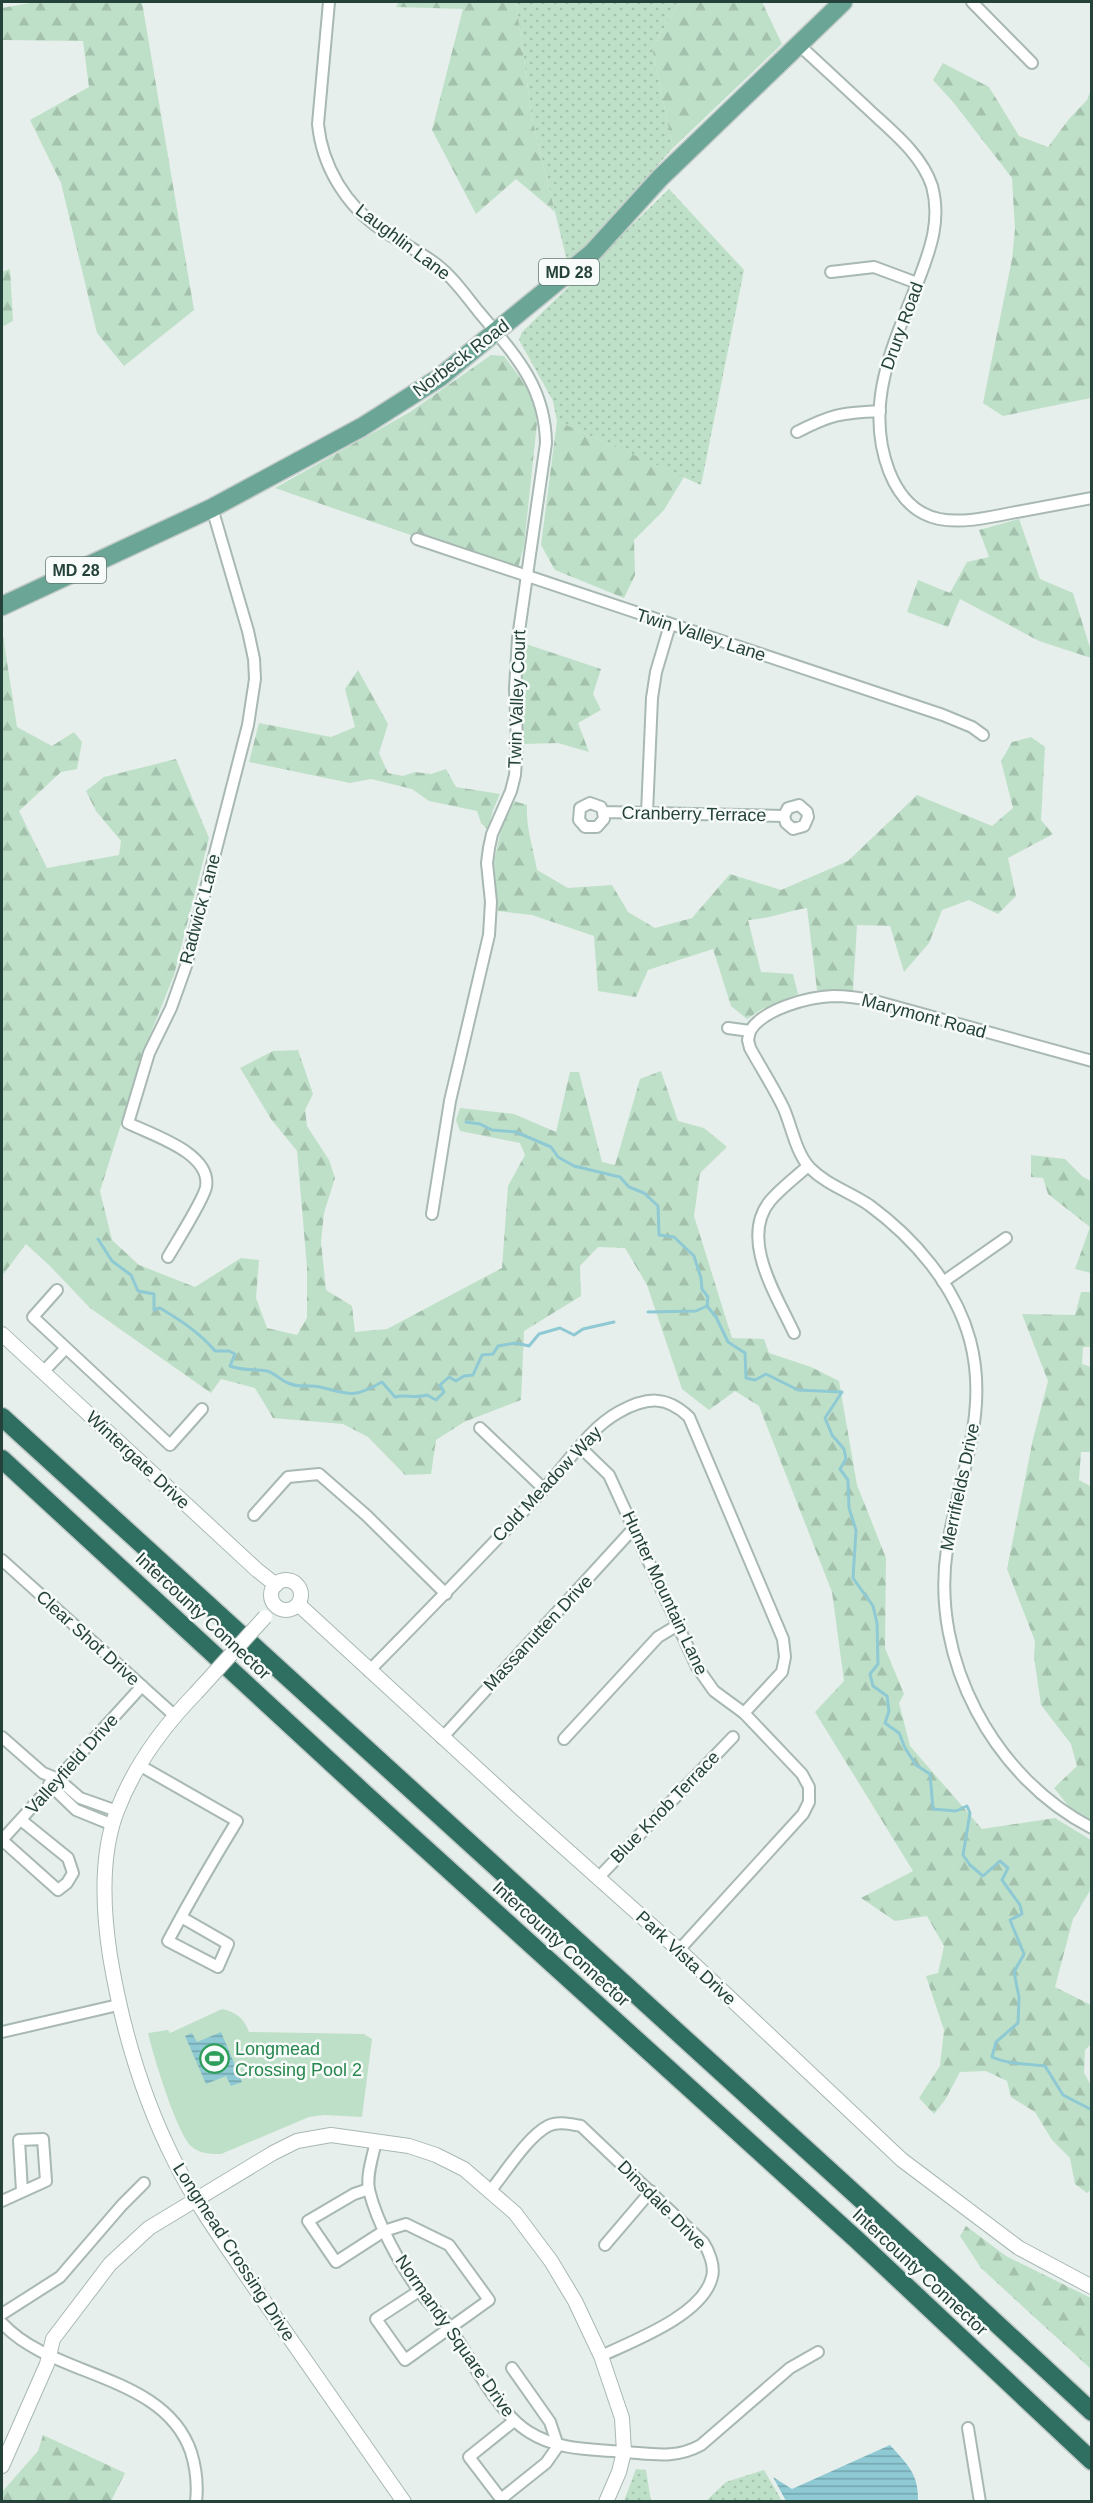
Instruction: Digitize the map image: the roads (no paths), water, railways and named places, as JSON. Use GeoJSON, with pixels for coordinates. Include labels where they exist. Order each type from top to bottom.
{"type":"FeatureCollection","features":[{"type":"Feature","properties":{"kind":"highway","name":"Intercounty Connector"},"geometry":{"type":"LineString","coordinates":[[2,1417],[1092,2412]]}},
{"type":"Feature","properties":{"kind":"highway","name":"Intercounty Connector"},"geometry":{"type":"LineString","coordinates":[[2,1459],[364,1793],[857,2240],[1092,2461]]}},
{"type":"Feature","properties":{"kind":"main road","name":"Norbeck Road"},"geometry":{"type":"LineString","coordinates":[[2,606],[212,508],[362,427],[439,378],[592,253],[660,178],[843,2]]}},
{"type":"Feature","properties":{"kind":"street","name":"Laughlin Lane"},"geometry":{"type":"LineString","coordinates":[[329,2],[318,124],[320,141],[331,171],[351,202],[366,218],[439,266],[496,332]]}},
{"type":"Feature","properties":{"kind":"street"},"geometry":{"type":"LineString","coordinates":[[972,2],[1032,63]]}},
{"type":"Feature","properties":{"kind":"street","name":"Drury Road"},"geometry":{"type":"LineString","coordinates":[[799,45],[904,142],[921,163],[931,185],[936,219],[932,245],[886,364],[880,390],[879,411],[884,458],[894,484],[908,503],[942,521],[968,522],[1092,498]]}},
{"type":"Feature","properties":{"kind":"street"},"geometry":{"type":"LineString","coordinates":[[831,272],[874,267],[918,283]]}},
{"type":"Feature","properties":{"kind":"street","name":"Twin Valley Court"},"geometry":{"type":"LineString","coordinates":[[432,1214],[450,1101],[489,935],[491,902],[487,863],[489,848],[497,818],[511,791],[515,775],[517,743],[515,662],[546,443],[546,423],[536,388],[512,350],[496,332]]}},
{"type":"Feature","properties":{"kind":"street"},"geometry":{"type":"LineString","coordinates":[[797,432],[823,418],[840,413],[879,411]]}},
{"type":"Feature","properties":{"kind":"street","name":"Radwick Lane"},"geometry":{"type":"LineString","coordinates":[[168,1257],[206,1187],[204,1170],[189,1152],[128,1123],[149,1053],[171,1008],[186,966],[249,724],[255,679],[249,631],[212,508]]}},
{"type":"Feature","properties":{"kind":"street","name":"Twin Valley Lane"},"geometry":{"type":"LineString","coordinates":[[417,538],[943,715],[972,727],[983,735]]}},
{"type":"Feature","properties":{"kind":"street"},"geometry":{"type":"LineString","coordinates":[[647,813],[652,698],[670,625]]}},
{"type":"Feature","properties":{"kind":"street","name":"Cranberry Terrace"},"geometry":{"type":"LineString","coordinates":[[603,812],[784,816]]}},
{"type":"Feature","properties":{"kind":"street","name":"Marymont Road"},"geometry":{"type":"LineString","coordinates":[[750,1031],[755,1023],[764,1016],[798,1002],[832,996],[857,998],[1092,1061]]}},
{"type":"Feature","properties":{"kind":"street"},"geometry":{"type":"LineString","coordinates":[[728,1028],[750,1031]]}},
{"type":"Feature","properties":{"kind":"street","name":"Merrifields Drive"},"geometry":{"type":"LineString","coordinates":[[750,1031],[748,1040],[750,1048],[783,1108],[808,1166],[823,1179],[867,1204],[892,1223],[922,1253],[943,1282],[957,1307],[969,1339],[977,1392],[974,1435],[946,1552],[944,1584],[948,1627],[958,1670],[977,1713],[997,1745],[1025,1778],[1067,1815],[1092,1828]]}},
{"type":"Feature","properties":{"kind":"street"},"geometry":{"type":"LineString","coordinates":[[794,1333],[766,1270],[758,1245],[759,1227],[769,1202],[808,1166]]}},
{"type":"Feature","properties":{"kind":"street"},"geometry":{"type":"LineString","coordinates":[[943,1282],[1006,1238]]}},
{"type":"Feature","properties":{"kind":"street"},"geometry":{"type":"LineString","coordinates":[[57,1290],[33,1317],[170,1445],[202,1409]]}},
{"type":"Feature","properties":{"kind":"street","name":"Wintergate Drive"},"geometry":{"type":"LineString","coordinates":[[2,1334],[276,1585]]}},
{"type":"Feature","properties":{"kind":"street"},"geometry":{"type":"LineString","coordinates":[[43,1372],[65,1349]]}},
{"type":"Feature","properties":{"kind":"street","name":"Cold Meadow Way"},"geometry":{"type":"LineString","coordinates":[[369,1671],[446,1594],[544,1489],[599,1425],[620,1412],[647,1400],[664,1401],[677,1406],[689,1417],[783,1639],[785,1658],[782,1672],[744,1713]]}},
{"type":"Feature","properties":{"kind":"street"},"geometry":{"type":"LineString","coordinates":[[480,1428],[544,1489]]}},
{"type":"Feature","properties":{"kind":"street","name":"Hunter Mountain Lane"},"geometry":{"type":"LineString","coordinates":[[580,1447],[609,1474],[706,1681],[714,1691],[744,1713],[802,1774],[809,1787],[809,1802],[803,1814],[679,1950]]}},
{"type":"Feature","properties":{"kind":"street"},"geometry":{"type":"LineString","coordinates":[[254,1515],[288,1477],[319,1474],[366,1515],[446,1594]]}},
{"type":"Feature","properties":{"kind":"street","name":"Massanutten Drive"},"geometry":{"type":"LineString","coordinates":[[442,1738],[633,1529]]}},
{"type":"Feature","properties":{"kind":"street","name":"Clear Shot Drive"},"geometry":{"type":"LineString","coordinates":[[2,1560],[174,1715]]}},
{"type":"Feature","properties":{"kind":"street"},"geometry":{"type":"LineString","coordinates":[[290,1581],[298,1586],[301,1595],[298,1604],[293,1609],[282,1610],[275,1605],[272,1593],[276,1585],[290,1581]]}},
{"type":"Feature","properties":{"kind":"street","name":"Park Vista Drive"},"geometry":{"type":"LineString","coordinates":[[298,1604],[442,1738],[679,1950],[902,2160],[1019,2248],[1092,2287]]}},
{"type":"Feature","properties":{"kind":"street","name":"Longmead Crossing Drive"},"geometry":{"type":"LineString","coordinates":[[275,1605],[174,1715],[139,1765],[117,1811],[113,1825],[104,1879],[105,1917],[118,2005],[135,2063],[175,2163],[262,2298],[404,2502]]}},
{"type":"Feature","properties":{"kind":"street"},"geometry":{"type":"LineString","coordinates":[[564,1739],[658,1637],[678,1625]]}},
{"type":"Feature","properties":{"kind":"street","name":"Valleyfield Drive"},"geometry":{"type":"LineString","coordinates":[[2,1840],[142,1686]]}},
{"type":"Feature","properties":{"kind":"street"},"geometry":{"type":"LineString","coordinates":[[2,1737],[55,1783],[80,1798],[117,1811]]}},
{"type":"Feature","properties":{"kind":"street","name":"Blue Knob Terrace"},"geometry":{"type":"LineString","coordinates":[[598,1878],[733,1737]]}},
{"type":"Feature","properties":{"kind":"street"},"geometry":{"type":"LineString","coordinates":[[139,1765],[237,1821],[181,1917],[168,1941],[218,1967],[228,1944],[181,1917]]}},
{"type":"Feature","properties":{"kind":"street"},"geometry":{"type":"LineString","coordinates":[[55,1783],[76,1810],[113,1825]]}},
{"type":"Feature","properties":{"kind":"street"},"geometry":{"type":"LineString","coordinates":[[2,1840],[58,1890],[67,1883],[73,1873],[68,1858],[21,1820]]}},
{"type":"Feature","properties":{"kind":"street"},"geometry":{"type":"LineString","coordinates":[[2,2032],[118,2005]]}},
{"type":"Feature","properties":{"kind":"street","name":"Dinsdale Drive"},"geometry":{"type":"LineString","coordinates":[[491,2190],[535,2136],[548,2126],[562,2123],[581,2126],[703,2242],[709,2252],[713,2275],[701,2296],[671,2323],[601,2356]]}},
{"type":"Feature","properties":{"kind":"street"},"geometry":{"type":"LineString","coordinates":[[2,2466],[50,2355],[62,2343],[68,2319],[110,2264],[148,2228],[273,2153],[297,2141],[331,2135],[410,2146],[436,2155],[464,2169],[515,2213],[551,2261],[575,2301],[601,2356],[622,2418],[624,2452],[620,2472],[606,2502]]}},
{"type":"Feature","properties":{"kind":"street"},"geometry":{"type":"LineString","coordinates":[[2,2201],[46,2181],[43,2139],[19,2140],[22,2191]]}},
{"type":"Feature","properties":{"kind":"street","name":"Normandy Square Drive"},"geometry":{"type":"LineString","coordinates":[[376,2141],[369,2173],[369,2189],[384,2231],[419,2291],[450,2328],[509,2417],[528,2432],[558,2446],[606,2452],[671,2456],[689,2452],[701,2445],[790,2368],[818,2352]]}},
{"type":"Feature","properties":{"kind":"street"},"geometry":{"type":"LineString","coordinates":[[2,2314],[60,2277],[144,2183]]}},
{"type":"Feature","properties":{"kind":"street"},"geometry":{"type":"LineString","coordinates":[[369,2189],[354,2194],[308,2221],[336,2262],[384,2231],[406,2224],[449,2245],[489,2300],[405,2360],[376,2319],[419,2291]]}},
{"type":"Feature","properties":{"kind":"street"},"geometry":{"type":"LineString","coordinates":[[605,2245],[651,2192]]}},
{"type":"Feature","properties":{"kind":"street"},"geometry":{"type":"LineString","coordinates":[[2,2323],[12,2334],[50,2355],[130,2390],[167,2415],[187,2442],[197,2481],[196,2502]]}},
{"type":"Feature","properties":{"kind":"street"},"geometry":{"type":"LineString","coordinates":[[512,2368],[550,2422],[558,2446],[546,2463],[501,2499],[469,2457],[514,2421]]}},
{"type":"Feature","properties":{"kind":"street"},"geometry":{"type":"LineString","coordinates":[[968,2428],[980,2502]]}},
{"type":"Feature","properties":{"kind":"water","name":"Longmead Crossing Pool 2"},"geometry":{"type":"Polygon","coordinates":[[[221,2032],[242,2082],[231,2086],[226,2076],[206,2084],[185,2036],[192,2033],[197,2042],[221,2032]]]}},
{"type":"Feature","properties":{"kind":"water"},"geometry":{"type":"Polygon","coordinates":[[[890,2445],[907,2464],[914,2476],[918,2501],[786,2501],[773,2477],[792,2489],[890,2445]]]}},
{"type":"Feature","properties":{"kind":"waterway"},"geometry":{"type":"LineString","coordinates":[[466,1122],[480,1124],[492,1130],[516,1132],[551,1147],[558,1157],[574,1166],[620,1177],[629,1187],[644,1193],[658,1206],[659,1235],[674,1237],[694,1256],[702,1289],[708,1297],[707,1306]]}},
{"type":"Feature","properties":{"kind":"waterway"},"geometry":{"type":"LineString","coordinates":[[98,1239],[112,1261],[131,1275],[138,1291],[154,1294],[154,1310],[160,1308],[182,1322],[215,1351],[229,1351],[235,1354],[230,1366],[267,1371],[297,1386],[316,1386],[345,1393],[357,1393],[382,1382],[395,1397],[427,1395],[436,1400],[444,1392],[440,1385],[449,1377],[456,1381],[464,1376],[473,1375],[482,1355],[493,1354],[498,1346],[516,1343],[529,1346],[539,1334],[560,1328],[574,1335],[583,1329],[614,1322]]}},
{"type":"Feature","properties":{"kind":"waterway"},"geometry":{"type":"LineString","coordinates":[[648,1312],[696,1311],[707,1306],[716,1317],[728,1342],[745,1353],[746,1378],[755,1380],[766,1374],[798,1390],[842,1392],[825,1418],[832,1435],[844,1449],[846,1459],[840,1469],[848,1480],[849,1508],[856,1530],[853,1578],[873,1606],[877,1623],[878,1664],[870,1674],[873,1686],[887,1696],[889,1711],[885,1723],[899,1733],[916,1765],[930,1774],[933,1809],[956,1811],[967,1806],[970,1813],[963,1855],[970,1865],[983,1876],[1000,1861],[1008,1868],[1002,1880],[1020,1905],[1022,1914],[1010,1920],[1024,1954],[1014,1972],[1019,1997],[1018,2023],[996,2042],[992,2057],[1011,2063],[1045,2066],[1063,2095],[1092,2110]]}},
{"type":"Feature","properties":{"kind":"place","name":"Longmead Crossing Pool 2"},"geometry":{"type":"Point","coordinates":[214,2059]}}]}
